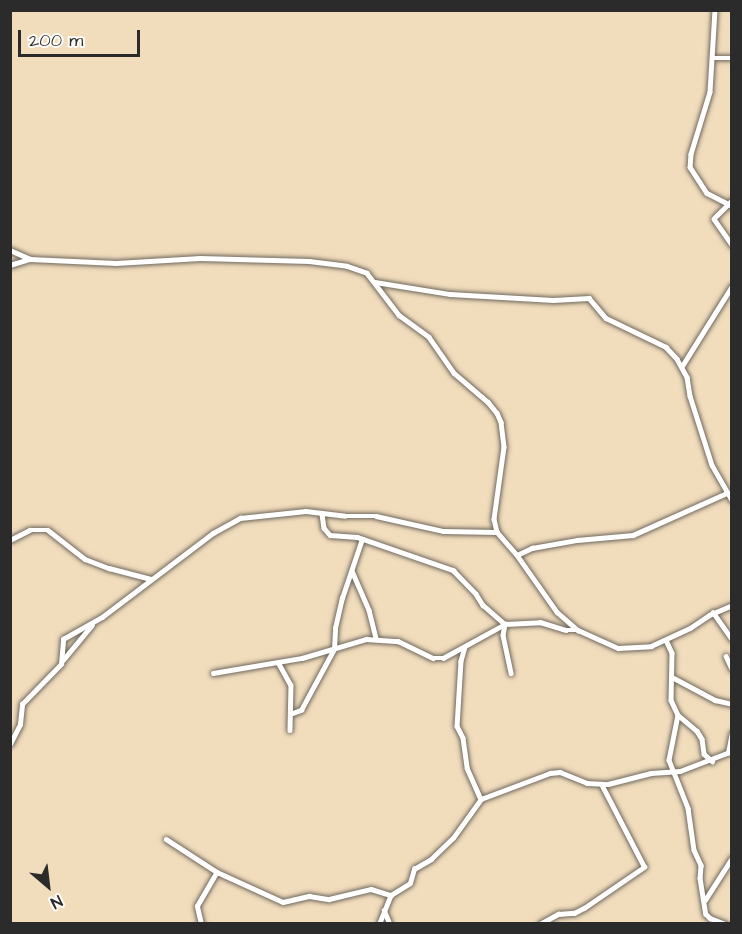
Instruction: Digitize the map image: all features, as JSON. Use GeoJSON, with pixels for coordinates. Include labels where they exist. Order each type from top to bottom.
{"type":"FeatureCollection","features":[{"type":"Feature","properties":{"kind":"street"},"geometry":{"type":"LineString","coordinates":[[715,10],[710,92],[691,154],[690,167],[706,193],[731,204],[714,219],[732,245]]}},
{"type":"Feature","properties":{"kind":"street"},"geometry":{"type":"LineString","coordinates":[[712,58],[732,58]]}},
{"type":"Feature","properties":{"kind":"street"},"geometry":{"type":"LineString","coordinates":[[10,250],[30,260]]}},
{"type":"Feature","properties":{"kind":"street"},"geometry":{"type":"LineString","coordinates":[[10,265],[30,260],[143,263],[200,258],[331,262],[359,269],[375,282],[394,310],[429,337],[454,373],[488,402],[501,422],[504,454],[494,519],[497,532],[517,555],[557,612],[579,630],[618,648],[641,648],[666,640],[713,612],[732,604]]}},
{"type":"Feature","properties":{"kind":"street"},"geometry":{"type":"LineString","coordinates":[[375,282],[450,294],[553,300],[589,298],[606,318],[666,347],[682,366],[712,465],[732,500]]}},
{"type":"Feature","properties":{"kind":"street"},"geometry":{"type":"LineString","coordinates":[[682,366],[732,286]]}},
{"type":"Feature","properties":{"kind":"street"},"geometry":{"type":"LineString","coordinates":[[517,555],[532,548],[577,540],[633,535],[728,492]]}},
{"type":"Feature","properties":{"kind":"street"},"geometry":{"type":"LineString","coordinates":[[61,664],[63,639],[96,621],[223,526],[240,518],[272,516],[297,511],[376,516],[443,531],[497,532]]}},
{"type":"Feature","properties":{"kind":"street"},"geometry":{"type":"LineString","coordinates":[[322,513],[328,535],[362,539],[453,570],[476,594],[483,605],[505,624]]}},
{"type":"Feature","properties":{"kind":"street"},"geometry":{"type":"LineString","coordinates":[[10,540],[30,530],[48,530],[85,559],[151,579]]}},
{"type":"Feature","properties":{"kind":"street"},"geometry":{"type":"LineString","coordinates":[[290,714],[301,710],[334,649],[336,622],[362,539]]}},
{"type":"Feature","properties":{"kind":"street"},"geometry":{"type":"LineString","coordinates":[[352,571],[369,610],[376,639]]}},
{"type":"Feature","properties":{"kind":"street"},"geometry":{"type":"LineString","coordinates":[[713,612],[732,639]]}},
{"type":"Feature","properties":{"kind":"street"},"geometry":{"type":"LineString","coordinates":[[10,744],[20,724],[22,704],[61,664],[96,621]]}},
{"type":"Feature","properties":{"kind":"street"},"geometry":{"type":"LineString","coordinates":[[213,673],[278,662],[334,649],[356,641],[376,639],[398,641],[438,659],[465,647],[505,624],[540,622],[567,630],[579,630]]}},
{"type":"Feature","properties":{"kind":"street"},"geometry":{"type":"LineString","coordinates":[[505,624],[503,635],[511,672]]}},
{"type":"Feature","properties":{"kind":"street"},"geometry":{"type":"LineString","coordinates":[[666,640],[672,653],[670,697],[678,715],[697,731],[702,739],[704,754],[712,760]]}},
{"type":"Feature","properties":{"kind":"street"},"geometry":{"type":"LineString","coordinates":[[465,647],[461,661],[457,726],[463,738],[467,768],[481,799]]}},
{"type":"Feature","properties":{"kind":"street"},"geometry":{"type":"LineString","coordinates":[[726,656],[732,669]]}},
{"type":"Feature","properties":{"kind":"street"},"geometry":{"type":"LineString","coordinates":[[278,662],[291,685],[290,730]]}},
{"type":"Feature","properties":{"kind":"street"},"geometry":{"type":"LineString","coordinates":[[672,677],[715,700],[731,705]]}},
{"type":"Feature","properties":{"kind":"street"},"geometry":{"type":"LineString","coordinates":[[678,715],[673,748],[668,757],[688,808],[708,917],[726,924]]}},
{"type":"Feature","properties":{"kind":"street"},"geometry":{"type":"LineString","coordinates":[[379,924],[391,894],[410,883],[414,869],[431,859],[453,838],[481,799],[556,772],[587,783],[601,784],[692,768],[730,752],[732,733]]}},
{"type":"Feature","properties":{"kind":"street"},"geometry":{"type":"LineString","coordinates":[[540,924],[558,914],[574,913],[584,908],[644,867],[601,784]]}},
{"type":"Feature","properties":{"kind":"street"},"geometry":{"type":"LineString","coordinates":[[166,839],[217,872],[283,902],[309,896],[329,899],[371,889],[391,894]]}},
{"type":"Feature","properties":{"kind":"street"},"geometry":{"type":"LineString","coordinates":[[705,900],[732,858]]}},
{"type":"Feature","properties":{"kind":"street"},"geometry":{"type":"LineString","coordinates":[[201,924],[197,906],[217,872]]}},
{"type":"Feature","properties":{"kind":"street"},"geometry":{"type":"LineString","coordinates":[[384,910],[390,924]]}}]}
